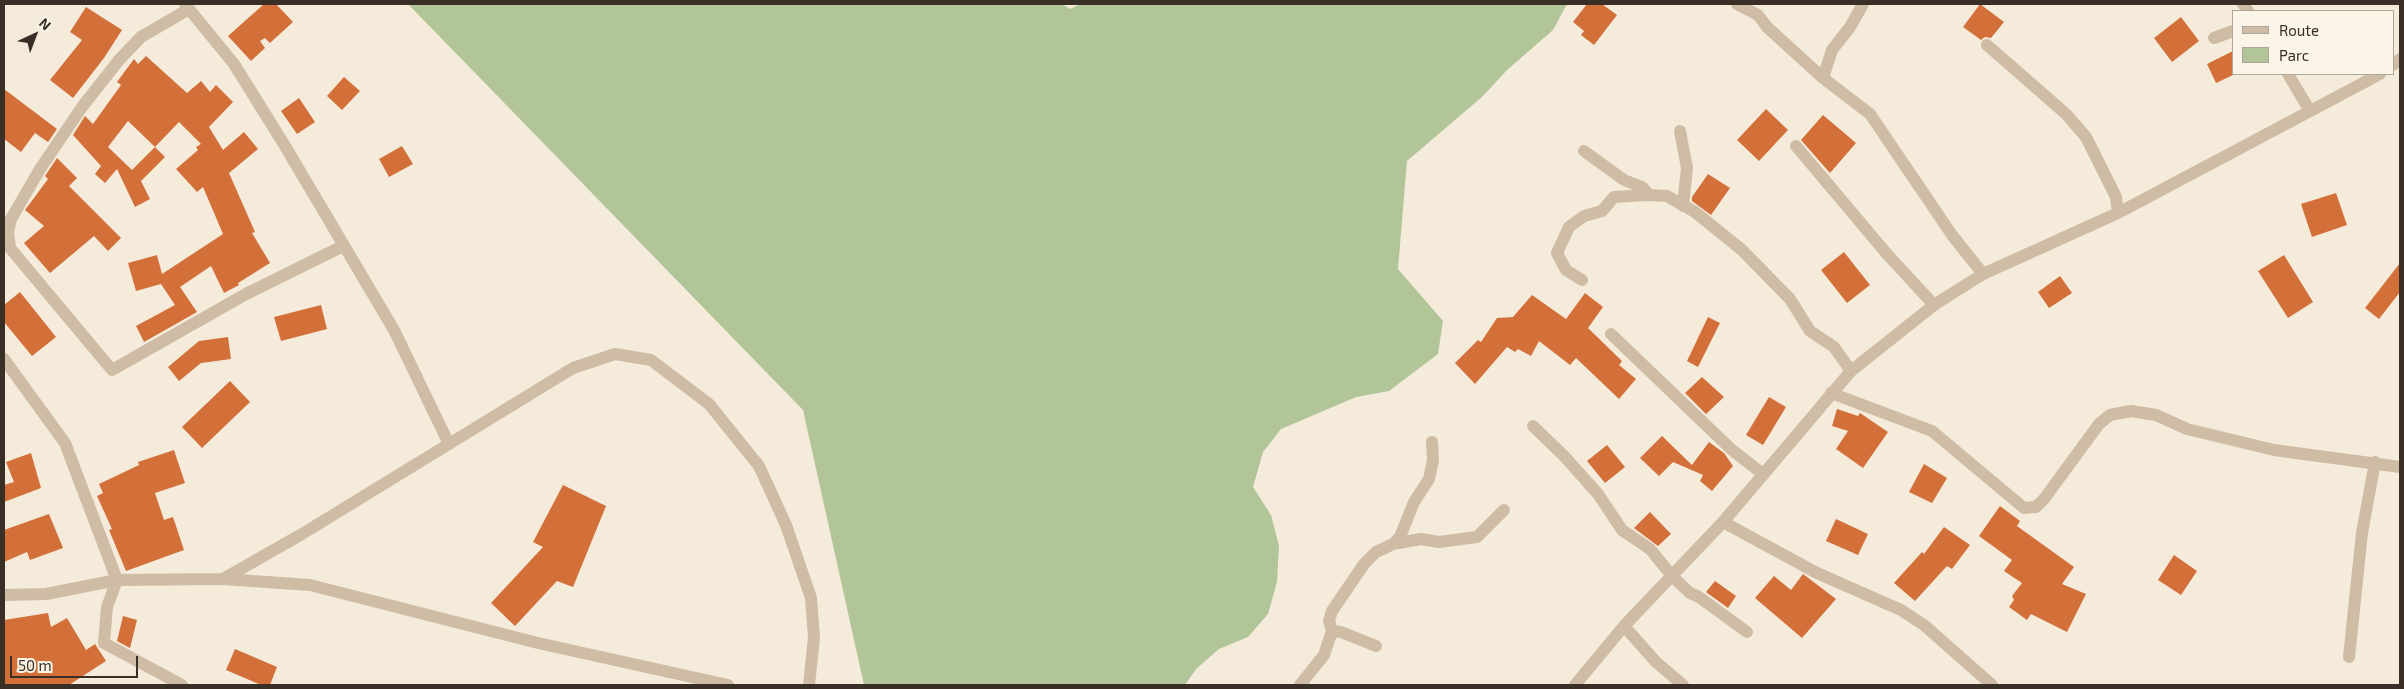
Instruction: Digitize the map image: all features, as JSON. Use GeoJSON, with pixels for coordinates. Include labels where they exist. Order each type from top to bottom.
{"type":"FeatureCollection","features":[{"type":"Feature","properties":{"kind":"street"},"geometry":{"type":"LineString","coordinates":[[1737,4],[1758,15],[1767,27],[1823,78],[1870,114],[1952,235],[1982,274]]}},
{"type":"Feature","properties":{"kind":"street"},"geometry":{"type":"LineString","coordinates":[[1823,78],[1832,50],[1850,27],[1863,4]]}},
{"type":"Feature","properties":{"kind":"street"},"geometry":{"type":"LineString","coordinates":[[343,246],[246,294],[112,370],[10,248],[8,232],[11,219],[40,169],[82,107],[118,60],[141,37],[187,6],[234,64],[394,330],[449,444]]}},
{"type":"Feature","properties":{"kind":"street"},"geometry":{"type":"LineString","coordinates":[[2214,38],[2232,31]]}},
{"type":"Feature","properties":{"kind":"street"},"geometry":{"type":"LineString","coordinates":[[1986,45],[2066,114],[2086,137],[2103,167],[2116,197],[2118,213]]}},
{"type":"Feature","properties":{"kind":"street"},"geometry":{"type":"LineString","coordinates":[[2289,75],[2310,111]]}},
{"type":"Feature","properties":{"kind":"street"},"geometry":{"type":"LineString","coordinates":[[1575,685],[1624,626],[1723,522],[1851,371],[1934,305],[1982,274],[2118,213],[2378,75]]}},
{"type":"Feature","properties":{"kind":"street"},"geometry":{"type":"LineString","coordinates":[[1680,131],[1687,168],[1683,206]]}},
{"type":"Feature","properties":{"kind":"street"},"geometry":{"type":"LineString","coordinates":[[1796,146],[1887,254],[1934,305]]}},
{"type":"Feature","properties":{"kind":"street"},"geometry":{"type":"LineString","coordinates":[[1584,151],[1624,180],[1642,187],[1649,194]]}},
{"type":"Feature","properties":{"kind":"street"},"geometry":{"type":"LineString","coordinates":[[1582,280],[1566,270],[1557,253],[1569,227],[1584,216],[1602,211],[1614,197],[1649,194],[1667,196],[1695,212],[1742,250],[1790,299],[1810,331],[1834,347],[1851,371]]}},
{"type":"Feature","properties":{"kind":"street"},"geometry":{"type":"LineString","coordinates":[[1611,334],[1732,450],[1763,474]]}},
{"type":"Feature","properties":{"kind":"street"},"geometry":{"type":"LineString","coordinates":[[223,579],[302,534],[573,368],[615,354],[651,360],[709,404],[759,466],[786,525],[811,598],[814,638],[809,685]]}},
{"type":"Feature","properties":{"kind":"street"},"geometry":{"type":"LineString","coordinates":[[4,359],[65,444],[117,580],[107,607],[104,643],[182,685]]}},
{"type":"Feature","properties":{"kind":"street"},"geometry":{"type":"LineString","coordinates":[[1832,394],[1932,431],[2024,508],[2036,507],[2044,499],[2099,424],[2110,415],[2131,411],[2156,416],[2187,429],[2274,450],[2375,462],[2400,467]]}},
{"type":"Feature","properties":{"kind":"street"},"geometry":{"type":"LineString","coordinates":[[1533,426],[1565,457],[1598,494],[1622,530],[1650,550],[1672,576],[1690,593],[1699,597],[1747,632]]}},
{"type":"Feature","properties":{"kind":"street"},"geometry":{"type":"LineString","coordinates":[[1393,544],[1400,537],[1414,502],[1429,479],[1433,460],[1432,442]]}},
{"type":"Feature","properties":{"kind":"street"},"geometry":{"type":"LineString","coordinates":[[2349,657],[2362,533],[2375,462]]}},
{"type":"Feature","properties":{"kind":"street"},"geometry":{"type":"LineString","coordinates":[[1300,685],[1324,655],[1332,631],[1329,620],[1332,611],[1364,564],[1376,552],[1393,544],[1421,539],[1439,542],[1477,537],[1504,510]]}},
{"type":"Feature","properties":{"kind":"street"},"geometry":{"type":"LineString","coordinates":[[1723,522],[1817,573],[1901,610],[1924,625],[1992,685]]}},
{"type":"Feature","properties":{"kind":"street"},"geometry":{"type":"LineString","coordinates":[[4,595],[46,594],[117,580],[223,579],[310,585],[538,643],[728,685]]}},
{"type":"Feature","properties":{"kind":"street"},"geometry":{"type":"LineString","coordinates":[[1624,626],[1656,662],[1683,685]]}},
{"type":"Feature","properties":{"kind":"street"},"geometry":{"type":"LineString","coordinates":[[1332,631],[1341,632],[1376,646]]}},
{"type":"Feature","properties":{"kind":"green space"},"geometry":{"type":"Polygon","coordinates":[[[408,4],[1062,4],[1070,9],[1081,4],[1567,4],[1553,30],[1507,70],[1483,96],[1407,161],[1398,269],[1443,321],[1438,354],[1389,391],[1356,397],[1281,429],[1263,452],[1253,487],[1271,515],[1279,546],[1277,582],[1268,614],[1248,637],[1219,649],[1196,669],[1185,685],[864,685],[803,410],[408,4]]]}},
{"type":"Feature","properties":{"kind":"building"},"geometry":{"type":"Polygon","coordinates":[[[264,4],[276,4],[293,22],[270,43],[265,38],[260,41],[265,48],[251,61],[228,36],[264,4]]]}},
{"type":"Feature","properties":{"kind":"building"},"geometry":{"type":"Polygon","coordinates":[[[1587,4],[1602,4],[1617,15],[1594,45],[1581,35],[1584,31],[1573,22],[1587,4]]]}},
{"type":"Feature","properties":{"kind":"building"},"geometry":{"type":"Polygon","coordinates":[[[1980,4],[2004,22],[1991,38],[1985,37],[1981,40],[1963,27],[1980,4]]]}},
{"type":"Feature","properties":{"kind":"building"},"geometry":{"type":"Polygon","coordinates":[[[86,7],[122,30],[104,58],[73,98],[50,80],[82,40],[70,32],[86,7]]]}},
{"type":"Feature","properties":{"kind":"building"},"geometry":{"type":"Polygon","coordinates":[[[2181,17],[2199,41],[2172,62],[2154,38],[2181,17]]]}},
{"type":"Feature","properties":{"kind":"building"},"geometry":{"type":"Polygon","coordinates":[[[2232,52],[2233,75],[2216,83],[2207,64],[2232,52]]]}},
{"type":"Feature","properties":{"kind":"building"},"geometry":{"type":"Polygon","coordinates":[[[146,56],[187,93],[201,81],[210,92],[216,85],[233,102],[209,127],[223,150],[244,132],[258,149],[229,173],[255,232],[252,233],[270,263],[224,293],[211,266],[180,287],[197,312],[144,342],[136,326],[175,305],[161,284],[136,291],[128,263],[157,255],[162,274],[223,234],[203,187],[197,192],[176,169],[198,150],[196,147],[201,144],[179,122],[155,147],[165,157],[141,181],[150,199],[135,207],[117,169],[105,183],[95,174],[101,166],[73,135],[85,116],[93,124],[121,85],[117,82],[134,59],[138,64],[146,56]],[[128,121],[108,147],[132,170],[155,147],[128,121]]]}},
{"type":"Feature","properties":{"kind":"building"},"geometry":{"type":"Polygon","coordinates":[[[344,77],[360,91],[342,110],[327,96],[344,77]]]}},
{"type":"Feature","properties":{"kind":"building"},"geometry":{"type":"Polygon","coordinates":[[[4,89],[57,129],[48,142],[35,133],[21,152],[4,139],[4,89]]]}},
{"type":"Feature","properties":{"kind":"building"},"geometry":{"type":"Polygon","coordinates":[[[299,98],[315,122],[297,134],[281,111],[299,98]]]}},
{"type":"Feature","properties":{"kind":"building"},"geometry":{"type":"Polygon","coordinates":[[[1766,109],[1788,130],[1759,161],[1737,140],[1766,109]]]}},
{"type":"Feature","properties":{"kind":"building"},"geometry":{"type":"Polygon","coordinates":[[[1823,115],[1856,143],[1830,173],[1801,140],[1823,115]]]}},
{"type":"Feature","properties":{"kind":"building"},"geometry":{"type":"Polygon","coordinates":[[[402,146],[413,164],[389,177],[379,159],[402,146]]]}},
{"type":"Feature","properties":{"kind":"building"},"geometry":{"type":"Polygon","coordinates":[[[57,158],[77,178],[69,186],[121,238],[108,251],[94,236],[50,273],[24,243],[44,226],[25,210],[48,179],[45,176],[57,158]]]}},
{"type":"Feature","properties":{"kind":"building"},"geometry":{"type":"Polygon","coordinates":[[[1708,174],[1730,188],[1711,215],[1692,201],[1692,197],[1708,174]]]}},
{"type":"Feature","properties":{"kind":"building"},"geometry":{"type":"Polygon","coordinates":[[[2336,193],[2347,225],[2312,237],[2301,204],[2336,193]]]}},
{"type":"Feature","properties":{"kind":"building"},"geometry":{"type":"Polygon","coordinates":[[[1844,252],[1870,285],[1847,303],[1821,270],[1844,252]]]}},
{"type":"Feature","properties":{"kind":"building"},"geometry":{"type":"Polygon","coordinates":[[[2284,255],[2313,302],[2288,318],[2258,271],[2284,255]]]}},
{"type":"Feature","properties":{"kind":"building"},"geometry":{"type":"Polygon","coordinates":[[[2400,263],[2400,292],[2379,319],[2365,308],[2400,263]]]}},
{"type":"Feature","properties":{"kind":"building"},"geometry":{"type":"Polygon","coordinates":[[[2060,276],[2072,293],[2049,308],[2038,292],[2060,276]]]}},
{"type":"Feature","properties":{"kind":"building"},"geometry":{"type":"Polygon","coordinates":[[[20,292],[56,337],[32,356],[4,322],[4,305],[20,292]]]}},
{"type":"Feature","properties":{"kind":"building"},"geometry":{"type":"Polygon","coordinates":[[[1585,293],[1603,307],[1588,328],[1622,361],[1619,365],[1636,379],[1619,399],[1576,358],[1570,365],[1539,341],[1531,356],[1518,349],[1515,352],[1507,347],[1475,384],[1455,363],[1478,340],[1481,342],[1497,318],[1513,317],[1532,295],[1566,319],[1585,293]]]}},
{"type":"Feature","properties":{"kind":"building"},"geometry":{"type":"Polygon","coordinates":[[[321,305],[327,329],[281,341],[274,317],[321,305]]]}},
{"type":"Feature","properties":{"kind":"building"},"geometry":{"type":"Polygon","coordinates":[[[1708,317],[1720,323],[1698,367],[1687,361],[1708,317]]]}},
{"type":"Feature","properties":{"kind":"building"},"geometry":{"type":"Polygon","coordinates":[[[228,337],[231,359],[201,363],[179,381],[168,367],[199,341],[228,337]]]}},
{"type":"Feature","properties":{"kind":"building"},"geometry":{"type":"Polygon","coordinates":[[[1702,377],[1724,397],[1706,414],[1685,393],[1702,377]]]}},
{"type":"Feature","properties":{"kind":"building"},"geometry":{"type":"Polygon","coordinates":[[[230,381],[250,402],[202,448],[182,427],[230,381]]]}},
{"type":"Feature","properties":{"kind":"building"},"geometry":{"type":"Polygon","coordinates":[[[1769,397],[1786,407],[1763,445],[1746,435],[1769,397]]]}},
{"type":"Feature","properties":{"kind":"building"},"geometry":{"type":"Polygon","coordinates":[[[1837,409],[1858,416],[1860,413],[1888,432],[1863,468],[1836,449],[1848,431],[1832,426],[1837,409]]]}},
{"type":"Feature","properties":{"kind":"building"},"geometry":{"type":"Polygon","coordinates":[[[1662,436],[1692,465],[1709,442],[1724,453],[1733,466],[1712,491],[1700,481],[1703,475],[1673,462],[1659,476],[1640,458],[1662,436]]]}},
{"type":"Feature","properties":{"kind":"building"},"geometry":{"type":"Polygon","coordinates":[[[1607,445],[1625,467],[1605,483],[1587,461],[1607,445]]]}},
{"type":"Feature","properties":{"kind":"building"},"geometry":{"type":"Polygon","coordinates":[[[174,450],[185,483],[155,493],[164,520],[173,517],[184,550],[126,571],[109,530],[112,529],[97,496],[103,493],[99,484],[139,465],[138,462],[174,450]]]}},
{"type":"Feature","properties":{"kind":"building"},"geometry":{"type":"Polygon","coordinates":[[[31,453],[41,488],[4,502],[4,485],[14,482],[6,462],[31,453]]]}},
{"type":"Feature","properties":{"kind":"building"},"geometry":{"type":"Polygon","coordinates":[[[1924,464],[1947,478],[1932,503],[1909,492],[1924,464]]]}},
{"type":"Feature","properties":{"kind":"building"},"geometry":{"type":"Polygon","coordinates":[[[563,485],[606,506],[573,587],[557,581],[515,626],[491,603],[543,547],[533,542],[563,485]]]}},
{"type":"Feature","properties":{"kind":"building"},"geometry":{"type":"Polygon","coordinates":[[[2000,506],[2020,521],[2017,526],[2074,567],[2062,584],[2086,594],[2067,632],[2031,614],[2027,620],[2009,607],[2014,600],[2012,596],[2022,583],[2004,571],[2012,560],[1979,536],[2000,506]]]}},
{"type":"Feature","properties":{"kind":"building"},"geometry":{"type":"Polygon","coordinates":[[[1650,512],[1671,534],[1658,546],[1634,528],[1650,512]]]}},
{"type":"Feature","properties":{"kind":"building"},"geometry":{"type":"Polygon","coordinates":[[[49,514],[63,548],[30,560],[27,552],[4,562],[4,530],[49,514]]]}},
{"type":"Feature","properties":{"kind":"building"},"geometry":{"type":"Polygon","coordinates":[[[1836,519],[1868,534],[1858,555],[1826,541],[1836,519]]]}},
{"type":"Feature","properties":{"kind":"building"},"geometry":{"type":"Polygon","coordinates":[[[1944,527],[1970,545],[1952,569],[1947,566],[1915,601],[1894,583],[1922,552],[1924,554],[1944,527]]]}},
{"type":"Feature","properties":{"kind":"building"},"geometry":{"type":"Polygon","coordinates":[[[2174,555],[2197,571],[2181,595],[2158,580],[2174,555]]]}},
{"type":"Feature","properties":{"kind":"building"},"geometry":{"type":"Polygon","coordinates":[[[1803,574],[1836,599],[1802,638],[1755,598],[1774,576],[1791,590],[1803,574]]]}},
{"type":"Feature","properties":{"kind":"building"},"geometry":{"type":"Polygon","coordinates":[[[1715,581],[1736,596],[1728,608],[1706,592],[1715,581]]]}},
{"type":"Feature","properties":{"kind":"building"},"geometry":{"type":"Polygon","coordinates":[[[48,613],[51,627],[67,618],[86,650],[95,644],[106,661],[69,685],[4,685],[4,620],[48,613]]]}},
{"type":"Feature","properties":{"kind":"building"},"geometry":{"type":"Polygon","coordinates":[[[123,616],[137,620],[130,648],[117,641],[123,616]]]}},
{"type":"Feature","properties":{"kind":"building"},"geometry":{"type":"Polygon","coordinates":[[[235,649],[277,667],[270,685],[261,685],[226,670],[235,649]]]}}]}
